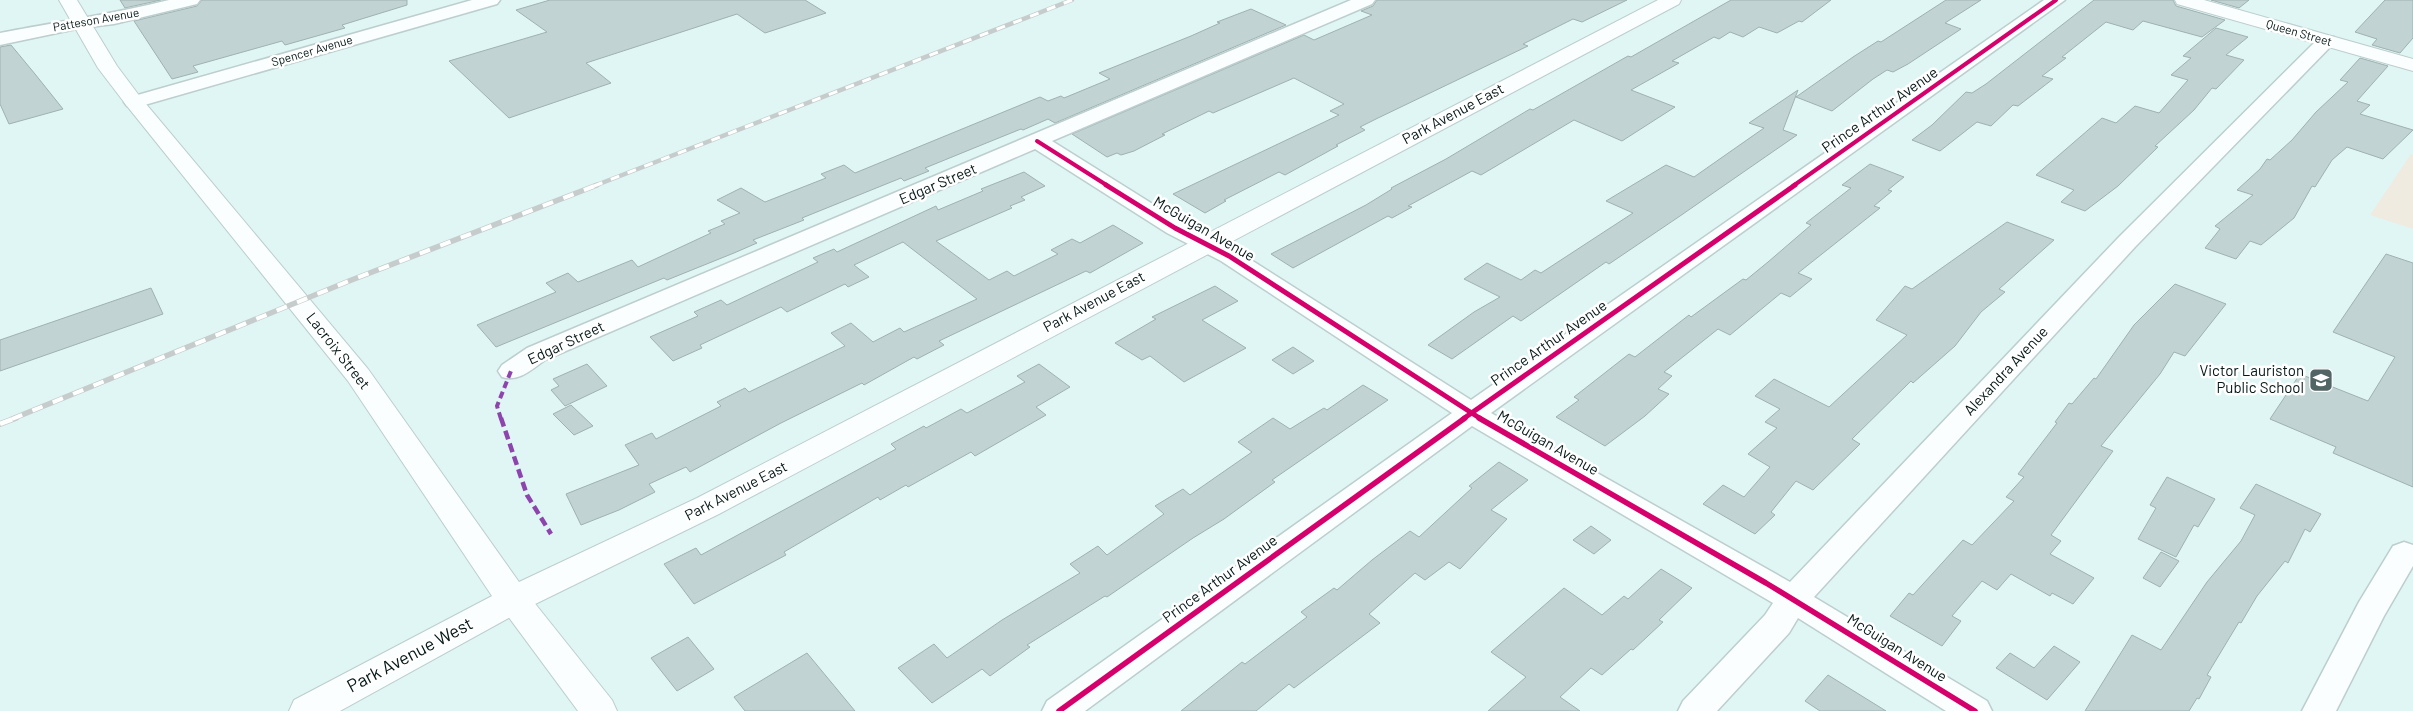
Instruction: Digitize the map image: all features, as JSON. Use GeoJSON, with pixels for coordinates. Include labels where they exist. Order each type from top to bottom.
{"type":"FeatureCollection","features":[{"type":"Feature","properties":{"kind":"main road","name":"Lacroix Street"},"geometry":{"type":"LineString","coordinates":[[68,0],[108,68],[358,375],[513,600],[598,711]]}},
{"type":"Feature","properties":{"kind":"main road","name":"Park Avenue East"},"geometry":{"type":"LineString","coordinates":[[513,600],[708,506],[1672,0]]}},
{"type":"Feature","properties":{"kind":"main road","name":"Queen Street"},"geometry":{"type":"LineString","coordinates":[[2184,0],[2413,65]]}},
{"type":"Feature","properties":{"kind":"main road","name":"Park Avenue West"},"geometry":{"type":"LineString","coordinates":[[307,711],[513,600]]}},
{"type":"Feature","properties":{"kind":"street","name":"Patteson Avenue"},"geometry":{"type":"LineString","coordinates":[[0,40],[81,23],[114,19],[191,0]]}},
{"type":"Feature","properties":{"kind":"street","name":"Spencer Avenue"},"geometry":{"type":"LineString","coordinates":[[134,102],[491,0]]}},
{"type":"Feature","properties":{"kind":"street","name":"Edgar Street"},"geometry":{"type":"LineString","coordinates":[[511,371],[536,354],[1366,0]]}},
{"type":"Feature","properties":{"kind":"street","name":"Prince Arthur Avenue"},"geometry":{"type":"LineString","coordinates":[[1059,711],[1471,413],[2056,0]]}},
{"type":"Feature","properties":{"kind":"street","name":"Alexandra Avenue"},"geometry":{"type":"LineString","coordinates":[[1695,711],[1777,624],[1793,598],[2127,242],[2327,41]]}},
{"type":"Feature","properties":{"kind":"street","name":"McGuigan Avenue"},"geometry":{"type":"LineString","coordinates":[[1037,141],[1174,228],[1229,256],[1471,413],[1793,598],[1975,711]]}},
{"type":"Feature","properties":{"kind":"street"},"geometry":{"type":"LineString","coordinates":[[2319,711],[2370,611],[2404,554]]}},
{"type":"Feature","properties":{"kind":"shaded area"},"geometry":{"type":"Polygon","coordinates":[[[2411,154],[2413,155],[2413,229],[2370,215],[2411,154]]]}},
{"type":"Feature","properties":{"kind":"building"},"geometry":{"type":"Polygon","coordinates":[[[120,0],[161,0],[125,8],[120,0]]]}},
{"type":"Feature","properties":{"kind":"building"},"geometry":{"type":"Polygon","coordinates":[[[202,0],[407,0],[407,5],[342,25],[345,28],[285,45],[282,41],[193,66],[198,72],[172,79],[134,21],[197,6],[202,0]]]}},
{"type":"Feature","properties":{"kind":"building"},"geometry":{"type":"Polygon","coordinates":[[[550,0],[805,0],[826,13],[765,33],[737,14],[586,63],[611,83],[509,118],[449,61],[547,32],[516,10],[550,0]]]}},
{"type":"Feature","properties":{"kind":"building"},"geometry":{"type":"Polygon","coordinates":[[[1377,0],[1627,0],[1582,22],[1573,19],[1523,44],[1528,46],[1360,127],[1365,130],[1336,145],[1338,146],[1285,175],[1279,172],[1224,200],[1226,201],[1205,213],[1173,194],[1339,115],[1330,111],[1344,104],[1294,78],[1213,113],[1209,111],[1162,134],[1165,135],[1134,151],[1121,155],[1117,153],[1107,157],[1072,134],[1304,35],[1314,40],[1372,15],[1361,11],[1373,6],[1377,0]]]}},
{"type":"Feature","properties":{"kind":"building"},"geometry":{"type":"Polygon","coordinates":[[[1731,0],[1831,0],[1802,22],[1799,21],[1777,33],[1759,27],[1743,37],[1730,32],[1719,39],[1714,37],[1672,61],[1679,63],[1631,90],[1675,107],[1622,141],[1574,120],[1481,175],[1472,171],[1408,206],[1412,207],[1392,218],[1388,216],[1293,268],[1271,254],[1366,205],[1391,188],[1446,159],[1530,109],[1533,110],[1628,56],[1631,57],[1731,0]]]}},
{"type":"Feature","properties":{"kind":"building"},"geometry":{"type":"Polygon","coordinates":[[[1946,0],[1981,0],[1945,23],[1961,29],[1908,64],[1893,72],[1887,70],[1832,111],[1796,97],[1853,57],[1878,41],[1881,42],[1946,0]]]}},
{"type":"Feature","properties":{"kind":"building"},"geometry":{"type":"Polygon","coordinates":[[[2094,0],[2173,0],[2176,6],[2225,20],[2202,37],[2143,21],[2133,30],[2106,22],[2062,57],[2066,58],[2042,76],[2053,79],[2018,106],[2013,105],[1991,126],[1977,122],[1940,151],[1912,140],[1932,125],[1966,92],[1972,93],[1986,84],[2094,0]]]}},
{"type":"Feature","properties":{"kind":"building"},"geometry":{"type":"Polygon","coordinates":[[[2211,0],[2249,0],[2239,8],[2211,0]]]}},
{"type":"Feature","properties":{"kind":"building"},"geometry":{"type":"Polygon","coordinates":[[[2385,0],[2413,0],[2413,38],[2400,53],[2372,45],[2377,39],[2355,32],[2385,0]]]}},
{"type":"Feature","properties":{"kind":"building"},"geometry":{"type":"Polygon","coordinates":[[[1251,9],[1286,25],[1055,123],[1048,119],[1023,130],[1021,129],[925,168],[929,171],[904,181],[901,178],[802,218],[804,220],[753,240],[757,243],[734,253],[667,280],[664,278],[496,347],[477,325],[556,292],[546,283],[568,273],[578,282],[632,260],[638,267],[711,233],[708,231],[725,224],[721,221],[740,213],[717,200],[741,188],[765,202],[826,178],[821,174],[844,165],[855,173],[1040,97],[1048,101],[1061,96],[1064,98],[1110,79],[1099,73],[1191,36],[1220,23],[1217,22],[1251,9]]]}},
{"type":"Feature","properties":{"kind":"building"},"geometry":{"type":"Polygon","coordinates":[[[2216,28],[2248,37],[2226,55],[2244,60],[2216,89],[2212,88],[2194,110],[2155,146],[2158,147],[2118,186],[2085,211],[2061,202],[2074,190],[2036,175],[2102,118],[2116,123],[2135,106],[2159,113],[2188,80],[2171,75],[2191,58],[2183,56],[2216,28]]]}},
{"type":"Feature","properties":{"kind":"building"},"geometry":{"type":"Polygon","coordinates":[[[11,45],[63,109],[9,124],[0,104],[0,47],[11,45]]]}},
{"type":"Feature","properties":{"kind":"building"},"geometry":{"type":"Polygon","coordinates":[[[2360,58],[2388,66],[2357,101],[2370,105],[2360,114],[2413,130],[2383,159],[2347,147],[2332,160],[2315,187],[2312,186],[2294,218],[2261,245],[2250,241],[2236,259],[2205,248],[2220,229],[2215,226],[2253,195],[2237,190],[2260,169],[2267,159],[2270,160],[2292,140],[2316,112],[2348,82],[2340,80],[2360,58]]]}},
{"type":"Feature","properties":{"kind":"building"},"geometry":{"type":"Polygon","coordinates":[[[1798,90],[1783,130],[1797,135],[1680,216],[1609,264],[1606,262],[1521,321],[1513,316],[1452,359],[1428,345],[1474,312],[1500,297],[1464,279],[1487,263],[1521,280],[1535,270],[1541,273],[1633,213],[1606,201],[1666,165],[1694,177],[1764,128],[1749,123],[1798,90]]]}},
{"type":"Feature","properties":{"kind":"building"},"geometry":{"type":"Polygon","coordinates":[[[1870,164],[1904,177],[1888,190],[1892,191],[1874,206],[1880,208],[1798,273],[1812,279],[1790,297],[1781,293],[1730,335],[1718,329],[1664,372],[1672,376],[1658,389],[1669,394],[1645,416],[1605,446],[1556,417],[1579,400],[1574,397],[1629,354],[1635,357],[1689,315],[1691,317],[1743,279],[1746,280],[1811,225],[1806,223],[1851,188],[1842,185],[1870,164]]]}},
{"type":"Feature","properties":{"kind":"building"},"geometry":{"type":"Polygon","coordinates":[[[1024,172],[1045,186],[1021,197],[1025,200],[1010,206],[1012,208],[936,241],[989,280],[1007,271],[1014,276],[1058,254],[1051,250],[1072,239],[1080,243],[1113,225],[1143,243],[1090,273],[1086,271],[939,341],[944,345],[917,359],[914,357],[864,385],[862,383],[781,423],[690,472],[686,467],[649,484],[655,492],[619,510],[581,525],[566,494],[639,465],[625,445],[652,433],[656,439],[721,406],[717,402],[745,388],[749,392],[845,346],[831,333],[851,323],[873,342],[900,328],[904,332],[977,299],[903,242],[854,265],[869,277],[848,287],[845,284],[787,312],[781,307],[700,345],[702,348],[673,361],[650,337],[698,316],[694,312],[721,300],[727,305],[818,262],[813,258],[834,249],[837,252],[936,206],[938,210],[983,191],[981,189],[1024,172]]]}},
{"type":"Feature","properties":{"kind":"building"},"geometry":{"type":"Polygon","coordinates":[[[2007,222],[2054,240],[1999,289],[2005,292],[1981,312],[1955,346],[1913,383],[1911,381],[1852,439],[1860,444],[1813,490],[1796,481],[1771,512],[1775,515],[1755,534],[1703,504],[1723,485],[1744,497],[1770,467],[1748,454],[1777,428],[1765,422],[1780,409],[1755,396],[1774,379],[1829,407],[1907,335],[1876,320],[1905,286],[1912,289],[2007,222]]]}},
{"type":"Feature","properties":{"kind":"building"},"geometry":{"type":"Polygon","coordinates":[[[2386,254],[2413,263],[2413,487],[2333,453],[2336,447],[2270,419],[2300,374],[2368,401],[2395,357],[2333,332],[2386,254]]]}},
{"type":"Feature","properties":{"kind":"building"},"geometry":{"type":"Polygon","coordinates":[[[2175,284],[2226,304],[2185,356],[2174,352],[2160,374],[2101,446],[2113,451],[2051,535],[2061,541],[2050,554],[2094,578],[2073,604],[2052,593],[2050,596],[2011,574],[1997,590],[1982,581],[1952,616],[1961,621],[1942,646],[1890,616],[1909,593],[1913,595],[1963,540],[1972,545],[2014,501],[2006,497],[2024,477],[2018,474],[2057,423],[2055,422],[2069,403],[2072,404],[2094,378],[2096,379],[2134,325],[2175,284]]]}},
{"type":"Feature","properties":{"kind":"building"},"geometry":{"type":"Polygon","coordinates":[[[1215,286],[1238,301],[1202,320],[1246,348],[1184,382],[1150,356],[1142,360],[1115,343],[1156,319],[1152,317],[1215,286]]]}},
{"type":"Feature","properties":{"kind":"building"},"geometry":{"type":"Polygon","coordinates":[[[151,288],[163,314],[0,371],[0,340],[151,288]]]}},
{"type":"Feature","properties":{"kind":"building"},"geometry":{"type":"Polygon","coordinates":[[[1293,347],[1314,361],[1293,374],[1272,360],[1293,347]]]}},
{"type":"Feature","properties":{"kind":"building"},"geometry":{"type":"Polygon","coordinates":[[[587,364],[607,386],[565,406],[551,390],[559,386],[553,379],[587,364]]]}},
{"type":"Feature","properties":{"kind":"building"},"geometry":{"type":"Polygon","coordinates":[[[1039,364],[1070,387],[1036,407],[1046,415],[975,456],[971,452],[908,487],[906,485],[880,500],[878,497],[784,552],[786,555],[694,604],[664,564],[696,548],[701,555],[896,449],[891,444],[924,426],[926,428],[961,409],[967,413],[1025,382],[1017,376],[1039,364]]]}},
{"type":"Feature","properties":{"kind":"building"},"geometry":{"type":"Polygon","coordinates":[[[1363,385],[1388,400],[1272,480],[1275,482],[1224,519],[1107,597],[1105,596],[1027,645],[1030,647],[990,676],[982,669],[932,703],[898,668],[934,644],[947,658],[1002,620],[1080,573],[1070,564],[1098,546],[1107,555],[1164,514],[1155,506],[1183,489],[1190,495],[1252,452],[1238,442],[1273,418],[1290,429],[1324,408],[1327,410],[1363,385]]]}},
{"type":"Feature","properties":{"kind":"building"},"geometry":{"type":"Polygon","coordinates":[[[571,405],[593,426],[574,435],[553,414],[571,405]]]}},
{"type":"Feature","properties":{"kind":"building"},"geometry":{"type":"Polygon","coordinates":[[[1499,462],[1528,480],[1491,510],[1507,519],[1460,569],[1449,562],[1425,580],[1415,573],[1369,614],[1380,623],[1294,688],[1289,684],[1256,711],[1181,711],[1242,662],[1245,664],[1307,617],[1301,612],[1334,588],[1337,590],[1410,531],[1419,537],[1472,488],[1469,486],[1499,462]]]}},
{"type":"Feature","properties":{"kind":"building"},"geometry":{"type":"Polygon","coordinates":[[[2167,477],[2215,499],[2198,527],[2194,525],[2176,557],[2138,539],[2156,508],[2150,505],[2167,477]]]}},
{"type":"Feature","properties":{"kind":"building"},"geometry":{"type":"Polygon","coordinates":[[[2256,484],[2321,514],[2310,532],[2305,529],[2288,563],[2285,561],[2257,596],[2241,623],[2239,622],[2207,675],[2211,677],[2199,699],[2197,698],[2189,711],[2085,711],[2132,635],[2161,650],[2207,582],[2241,541],[2255,515],[2240,508],[2256,484]]]}},
{"type":"Feature","properties":{"kind":"building"},"geometry":{"type":"Polygon","coordinates":[[[1591,526],[1611,540],[1594,554],[1573,540],[1591,526]]]}},
{"type":"Feature","properties":{"kind":"building"},"geometry":{"type":"Polygon","coordinates":[[[2161,552],[2179,561],[2160,587],[2143,578],[2161,552]]]}},
{"type":"Feature","properties":{"kind":"building"},"geometry":{"type":"Polygon","coordinates":[[[1661,569],[1692,588],[1659,620],[1663,622],[1633,650],[1631,649],[1602,675],[1591,668],[1560,697],[1580,711],[1488,711],[1526,677],[1491,652],[1564,588],[1602,615],[1624,596],[1628,599],[1661,569]]]}},
{"type":"Feature","properties":{"kind":"building"},"geometry":{"type":"Polygon","coordinates":[[[688,637],[714,669],[677,691],[651,658],[688,637]]]}},
{"type":"Feature","properties":{"kind":"building"},"geometry":{"type":"Polygon","coordinates":[[[2054,646],[2080,662],[2047,700],[1996,668],[2010,653],[2034,668],[2054,646]]]}},
{"type":"Feature","properties":{"kind":"building"},"geometry":{"type":"Polygon","coordinates":[[[807,653],[855,711],[745,711],[734,697],[807,653]]]}},
{"type":"Feature","properties":{"kind":"building"},"geometry":{"type":"Polygon","coordinates":[[[1828,675],[1886,711],[1820,711],[1805,701],[1828,675]]]}},
{"type":"Feature","properties":{"kind":"railway"},"geometry":{"type":"LineString","coordinates":[[594,186],[1072,0]]}},
{"type":"Feature","properties":{"kind":"railway"},"geometry":{"type":"LineString","coordinates":[[12,419],[349,281],[597,185]]}},
{"type":"Feature","properties":{"kind":"railway"},"geometry":{"type":"LineString","coordinates":[[0,424],[16,418]]}},
{"type":"Feature","properties":{"kind":"marked path"},"geometry":{"type":"LineString","coordinates":[[511,371],[497,406],[527,495],[551,534]]}},
{"type":"Feature","properties":{"kind":"cycle path"},"geometry":{"type":"LineString","coordinates":[[1059,711],[1452,427],[2056,0]]}},
{"type":"Feature","properties":{"kind":"cycle path"},"geometry":{"type":"LineString","coordinates":[[1037,141],[1175,228],[1229,256],[1471,413],[1766,583],[1975,711]]}},
{"type":"Feature","properties":{"kind":"place","name":"Victor Lauriston Public School"},"geometry":{"type":"Point","coordinates":[2321,380]}}]}
